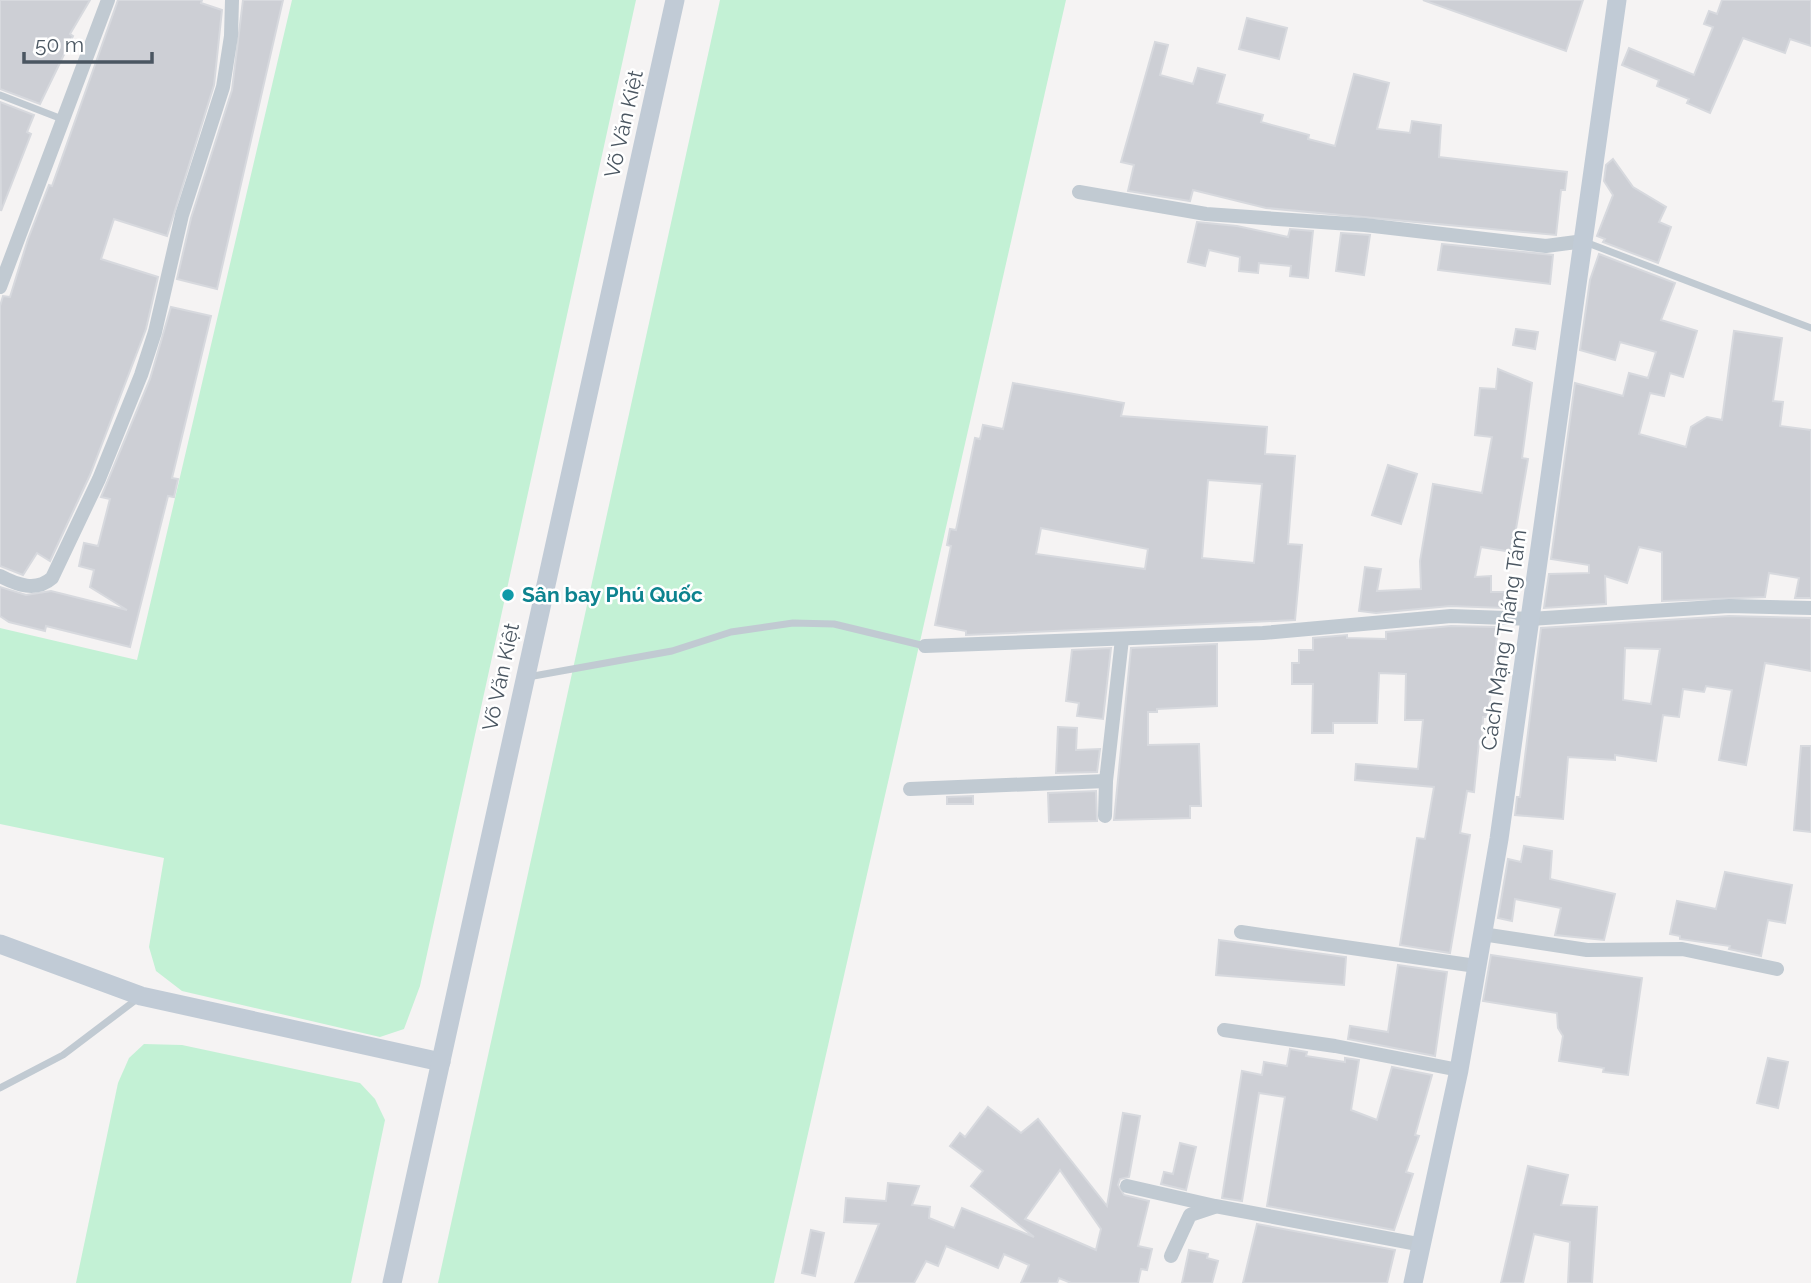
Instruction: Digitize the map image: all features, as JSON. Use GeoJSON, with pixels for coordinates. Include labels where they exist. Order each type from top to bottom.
{"type":"FeatureCollection","features":[{"type":"Feature","properties":{"kind":"street"},"geometry":{"type":"LineString","coordinates":[[0,287],[108,0]]}},
{"type":"Feature","properties":{"kind":"street"},"geometry":{"type":"LineString","coordinates":[[0,576],[30,586],[46,583],[52,578],[99,479],[141,375],[182,215],[223,87],[231,36],[232,0]]}},
{"type":"Feature","properties":{"kind":"street","name":"Võ Văn Kiệt"},"geometry":{"type":"LineString","coordinates":[[392,1283],[523,678],[675,0]]}},
{"type":"Feature","properties":{"kind":"street","name":"Cách Mạng Tháng Tám"},"geometry":{"type":"LineString","coordinates":[[1413,1283],[1459,1070],[1482,934],[1530,619],[1617,0]]}},
{"type":"Feature","properties":{"kind":"street"},"geometry":{"type":"LineString","coordinates":[[1079,192],[1206,214],[1365,225],[1546,246],[1584,242]]}},
{"type":"Feature","properties":{"kind":"street"},"geometry":{"type":"LineString","coordinates":[[925,646],[1263,633],[1451,616],[1530,619],[1730,606],[1811,608]]}},
{"type":"Feature","properties":{"kind":"street"},"geometry":{"type":"LineString","coordinates":[[1105,816],[1106,781],[1122,639]]}},
{"type":"Feature","properties":{"kind":"street"},"geometry":{"type":"LineString","coordinates":[[910,789],[1106,781]]}},
{"type":"Feature","properties":{"kind":"street"},"geometry":{"type":"LineString","coordinates":[[1241,932],[1476,966]]}},
{"type":"Feature","properties":{"kind":"street"},"geometry":{"type":"LineString","coordinates":[[1482,934],[1587,950],[1682,949],[1777,969]]}},
{"type":"Feature","properties":{"kind":"street"},"geometry":{"type":"LineString","coordinates":[[0,944],[141,996],[440,1062]]}},
{"type":"Feature","properties":{"kind":"street"},"geometry":{"type":"LineString","coordinates":[[1224,1030],[1335,1046],[1459,1070]]}},
{"type":"Feature","properties":{"kind":"street"},"geometry":{"type":"LineString","coordinates":[[1127,1186],[1215,1206],[1423,1245]]}},
{"type":"Feature","properties":{"kind":"street"},"geometry":{"type":"LineString","coordinates":[[1171,1256],[1190,1215],[1215,1206]]}},
{"type":"Feature","properties":{"kind":"lane"},"geometry":{"type":"LineString","coordinates":[[0,95],[62,119]]}},
{"type":"Feature","properties":{"kind":"lane"},"geometry":{"type":"LineString","coordinates":[[1584,242],[1811,328]]}},
{"type":"Feature","properties":{"kind":"lane"},"geometry":{"type":"LineString","coordinates":[[523,678],[672,651],[731,632],[793,623],[834,624],[925,646]]}},
{"type":"Feature","properties":{"kind":"lane"},"geometry":{"type":"LineString","coordinates":[[0,1088],[63,1055],[141,996]]}},
{"type":"Feature","properties":{"kind":"green space"},"geometry":{"type":"Polygon","coordinates":[[[292,0],[636,0],[420,986],[404,1029],[380,1037],[182,991],[156,971],[149,947],[164,858],[0,824],[0,628],[137,660],[292,0]]]}},
{"type":"Feature","properties":{"kind":"green space"},"geometry":{"type":"Polygon","coordinates":[[[720,0],[1066,0],[774,1283],[438,1283],[720,0]]]}},
{"type":"Feature","properties":{"kind":"green space"},"geometry":{"type":"Polygon","coordinates":[[[144,1044],[182,1045],[360,1083],[375,1099],[385,1120],[351,1283],[76,1283],[118,1083],[129,1058],[144,1044]]]}},
{"type":"Feature","properties":{"kind":"building"},"geometry":{"type":"Polygon","coordinates":[[[0,0],[90,0],[70,34],[73,36],[40,104],[0,89],[0,0]]]}},
{"type":"Feature","properties":{"kind":"building"},"geometry":{"type":"Polygon","coordinates":[[[118,0],[202,0],[201,3],[222,10],[214,85],[167,236],[114,219],[101,259],[158,277],[146,329],[90,475],[50,561],[37,553],[23,575],[0,566],[0,306],[3,296],[10,297],[28,239],[49,185],[52,186],[118,0]]]}},
{"type":"Feature","properties":{"kind":"building"},"geometry":{"type":"Polygon","coordinates":[[[243,0],[283,0],[217,289],[177,279],[191,218],[232,90],[243,0]]]}},
{"type":"Feature","properties":{"kind":"building"},"geometry":{"type":"Polygon","coordinates":[[[1423,0],[1583,0],[1566,51],[1423,0]]]}},
{"type":"Feature","properties":{"kind":"building"},"geometry":{"type":"Polygon","coordinates":[[[1722,0],[1811,0],[1811,46],[1790,39],[1785,53],[1743,38],[1710,113],[1687,103],[1689,99],[1657,86],[1659,80],[1622,65],[1629,48],[1694,75],[1713,27],[1704,24],[1709,11],[1717,14],[1722,0]]]}},
{"type":"Feature","properties":{"kind":"building"},"geometry":{"type":"Polygon","coordinates":[[[1247,18],[1287,28],[1279,59],[1239,49],[1247,18]]]}},
{"type":"Feature","properties":{"kind":"building"},"geometry":{"type":"Polygon","coordinates":[[[1155,42],[1168,45],[1160,75],[1193,84],[1198,68],[1225,75],[1217,103],[1263,115],[1261,122],[1309,135],[1308,139],[1335,146],[1354,74],[1389,83],[1377,129],[1410,133],[1412,121],[1441,125],[1439,157],[1567,172],[1565,190],[1561,190],[1556,235],[1266,208],[1193,190],[1190,201],[1128,191],[1134,165],[1121,162],[1155,42]]]}},
{"type":"Feature","properties":{"kind":"building"},"geometry":{"type":"Polygon","coordinates":[[[0,102],[34,115],[27,132],[31,134],[1,211],[0,102]]]}},
{"type":"Feature","properties":{"kind":"building"},"geometry":{"type":"Polygon","coordinates":[[[1613,159],[1633,187],[1666,207],[1659,222],[1671,227],[1658,263],[1603,242],[1605,239],[1597,236],[1613,195],[1604,181],[1606,165],[1613,159]]]}},
{"type":"Feature","properties":{"kind":"building"},"geometry":{"type":"Polygon","coordinates":[[[1197,222],[1237,226],[1288,237],[1290,229],[1313,231],[1308,278],[1290,276],[1291,266],[1259,263],[1258,273],[1239,271],[1240,257],[1209,250],[1205,266],[1188,262],[1197,222]]]}},
{"type":"Feature","properties":{"kind":"building"},"geometry":{"type":"Polygon","coordinates":[[[1341,233],[1370,235],[1364,275],[1336,271],[1341,233]]]}},
{"type":"Feature","properties":{"kind":"building"},"geometry":{"type":"Polygon","coordinates":[[[1442,244],[1553,255],[1550,284],[1438,270],[1442,244]]]}},
{"type":"Feature","properties":{"kind":"building"},"geometry":{"type":"Polygon","coordinates":[[[1599,254],[1675,283],[1661,320],[1697,331],[1683,377],[1670,373],[1664,396],[1650,393],[1639,434],[1686,447],[1691,427],[1707,417],[1722,420],[1734,331],[1782,338],[1773,401],[1783,402],[1780,426],[1811,430],[1811,598],[1795,598],[1799,578],[1769,573],[1765,597],[1662,601],[1662,552],[1639,547],[1627,583],[1605,576],[1606,604],[1544,608],[1549,574],[1589,573],[1589,565],[1551,559],[1575,383],[1623,396],[1629,373],[1648,378],[1656,352],[1620,342],[1615,360],[1580,350],[1590,280],[1599,254]]]}},
{"type":"Feature","properties":{"kind":"building"},"geometry":{"type":"Polygon","coordinates":[[[171,307],[211,316],[172,478],[178,479],[174,497],[168,496],[130,647],[46,626],[45,631],[9,622],[0,616],[0,587],[26,595],[51,591],[127,610],[90,587],[94,570],[79,566],[84,543],[98,546],[110,499],[101,497],[150,379],[171,307]]]}},
{"type":"Feature","properties":{"kind":"building"},"geometry":{"type":"Polygon","coordinates":[[[1516,329],[1538,332],[1535,349],[1513,345],[1516,329]]]}},
{"type":"Feature","properties":{"kind":"building"},"geometry":{"type":"Polygon","coordinates":[[[1498,369],[1532,383],[1522,458],[1528,459],[1512,552],[1481,547],[1475,577],[1491,576],[1491,592],[1504,592],[1504,608],[1450,606],[1376,613],[1359,611],[1365,567],[1381,569],[1377,591],[1421,589],[1420,561],[1433,484],[1482,493],[1492,437],[1475,435],[1480,388],[1496,389],[1498,369]]]}},
{"type":"Feature","properties":{"kind":"building"},"geometry":{"type":"Polygon","coordinates":[[[1013,383],[1124,403],[1121,416],[1267,427],[1265,454],[1295,456],[1288,544],[1302,545],[1295,620],[966,635],[966,631],[935,625],[951,546],[947,545],[950,529],[956,530],[975,438],[980,439],[983,425],[1003,429],[1013,383]],[[1208,480],[1202,558],[1254,563],[1262,484],[1208,480]],[[1041,528],[1036,554],[1145,569],[1148,549],[1041,528]]]}},
{"type":"Feature","properties":{"kind":"building"},"geometry":{"type":"Polygon","coordinates":[[[1388,465],[1417,474],[1401,524],[1372,515],[1388,465]]]}},
{"type":"Feature","properties":{"kind":"building"},"geometry":{"type":"Polygon","coordinates":[[[1729,616],[1811,618],[1811,671],[1765,663],[1746,765],[1719,760],[1732,690],[1706,686],[1704,692],[1683,689],[1679,717],[1663,715],[1656,761],[1615,755],[1615,760],[1568,757],[1563,819],[1515,815],[1517,797],[1520,797],[1541,628],[1729,616]],[[1625,648],[1623,700],[1651,704],[1660,649],[1625,648]]]}},
{"type":"Feature","properties":{"kind":"building"},"geometry":{"type":"Polygon","coordinates":[[[1451,626],[1498,627],[1488,717],[1483,717],[1474,792],[1467,791],[1460,833],[1470,835],[1450,953],[1400,945],[1417,838],[1425,839],[1434,787],[1355,780],[1356,764],[1418,769],[1423,720],[1405,720],[1406,674],[1379,673],[1377,723],[1333,723],[1333,733],[1312,733],[1313,684],[1292,684],[1292,663],[1299,663],[1299,650],[1313,650],[1313,638],[1347,635],[1347,638],[1386,639],[1386,632],[1451,626]]]}},
{"type":"Feature","properties":{"kind":"building"},"geometry":{"type":"Polygon","coordinates":[[[1217,644],[1217,706],[1157,709],[1157,712],[1148,712],[1148,745],[1199,744],[1201,806],[1190,806],[1190,818],[1114,820],[1131,648],[1217,644]]]}},
{"type":"Feature","properties":{"kind":"building"},"geometry":{"type":"Polygon","coordinates":[[[1111,648],[1103,719],[1077,716],[1079,703],[1066,701],[1072,650],[1111,648]]]}},
{"type":"Feature","properties":{"kind":"building"},"geometry":{"type":"Polygon","coordinates":[[[1058,727],[1077,728],[1076,750],[1100,749],[1097,772],[1056,773],[1058,727]]]}},
{"type":"Feature","properties":{"kind":"building"},"geometry":{"type":"Polygon","coordinates":[[[1801,746],[1811,746],[1811,832],[1794,830],[1801,746]]]}},
{"type":"Feature","properties":{"kind":"building"},"geometry":{"type":"Polygon","coordinates":[[[1096,791],[1097,821],[1049,822],[1048,793],[1096,791]]]}},
{"type":"Feature","properties":{"kind":"building"},"geometry":{"type":"Polygon","coordinates":[[[973,796],[973,804],[947,804],[947,797],[973,796]]]}},
{"type":"Feature","properties":{"kind":"building"},"geometry":{"type":"Polygon","coordinates":[[[1524,846],[1552,851],[1550,879],[1615,894],[1604,940],[1555,935],[1561,908],[1515,899],[1512,921],[1498,918],[1508,859],[1521,862],[1524,846]]]}},
{"type":"Feature","properties":{"kind":"building"},"geometry":{"type":"Polygon","coordinates":[[[1725,872],[1792,885],[1785,923],[1768,920],[1761,956],[1729,949],[1730,946],[1680,939],[1680,936],[1670,934],[1677,901],[1716,909],[1725,872]]]}},
{"type":"Feature","properties":{"kind":"building"},"geometry":{"type":"Polygon","coordinates":[[[1219,940],[1346,957],[1344,985],[1216,975],[1219,940]]]}},
{"type":"Feature","properties":{"kind":"building"},"geometry":{"type":"Polygon","coordinates":[[[1491,955],[1642,978],[1628,1075],[1559,1061],[1563,1036],[1558,1028],[1557,1013],[1483,1001],[1491,955]]]}},
{"type":"Feature","properties":{"kind":"building"},"geometry":{"type":"Polygon","coordinates":[[[1398,965],[1447,972],[1435,1056],[1348,1039],[1350,1026],[1388,1032],[1398,965]]]}},
{"type":"Feature","properties":{"kind":"building"},"geometry":{"type":"Polygon","coordinates":[[[1290,1049],[1307,1052],[1306,1056],[1345,1062],[1345,1058],[1359,1060],[1351,1110],[1377,1120],[1392,1067],[1432,1075],[1415,1135],[1419,1136],[1406,1172],[1413,1174],[1394,1230],[1267,1206],[1285,1097],[1259,1093],[1242,1201],[1222,1198],[1242,1071],[1262,1075],[1264,1062],[1287,1066],[1290,1049]]]}},
{"type":"Feature","properties":{"kind":"building"},"geometry":{"type":"Polygon","coordinates":[[[1768,1058],[1788,1062],[1778,1108],[1757,1103],[1768,1058]]]}},
{"type":"Feature","properties":{"kind":"building"},"geometry":{"type":"Polygon","coordinates":[[[988,1107],[1021,1133],[1038,1119],[1107,1206],[1123,1113],[1140,1116],[1129,1177],[1120,1179],[1118,1185],[1124,1195],[1149,1201],[1138,1246],[1152,1249],[1147,1270],[1141,1269],[1138,1283],[1071,1283],[1059,1278],[1057,1283],[1021,1283],[1029,1265],[1004,1254],[998,1268],[946,1246],[938,1266],[926,1261],[914,1283],[855,1283],[879,1224],[844,1222],[846,1198],[886,1201],[888,1183],[919,1186],[912,1205],[930,1207],[929,1218],[954,1228],[962,1208],[1034,1237],[971,1186],[983,1171],[950,1146],[960,1133],[965,1137],[988,1107]],[[1060,1170],[1025,1219],[1096,1250],[1101,1229],[1060,1170]]]}},
{"type":"Feature","properties":{"kind":"building"},"geometry":{"type":"Polygon","coordinates":[[[1180,1143],[1196,1147],[1186,1190],[1161,1184],[1164,1172],[1173,1174],[1180,1143]]]}},
{"type":"Feature","properties":{"kind":"building"},"geometry":{"type":"Polygon","coordinates":[[[1528,1166],[1568,1175],[1561,1205],[1597,1207],[1592,1283],[1568,1283],[1570,1242],[1534,1234],[1523,1283],[1501,1283],[1528,1166]]]}},
{"type":"Feature","properties":{"kind":"building"},"geometry":{"type":"Polygon","coordinates":[[[1257,1224],[1395,1250],[1387,1283],[1243,1283],[1257,1224]]]}},
{"type":"Feature","properties":{"kind":"building"},"geometry":{"type":"Polygon","coordinates":[[[811,1230],[824,1233],[815,1276],[802,1273],[811,1230]]]}},
{"type":"Feature","properties":{"kind":"building"},"geometry":{"type":"Polygon","coordinates":[[[1189,1250],[1208,1254],[1207,1258],[1218,1261],[1212,1283],[1182,1283],[1189,1250]]]}},
{"type":"Feature","properties":{"kind":"place","name":"Sân bay Phú Quốc"},"geometry":{"type":"Point","coordinates":[508,595]}}]}
